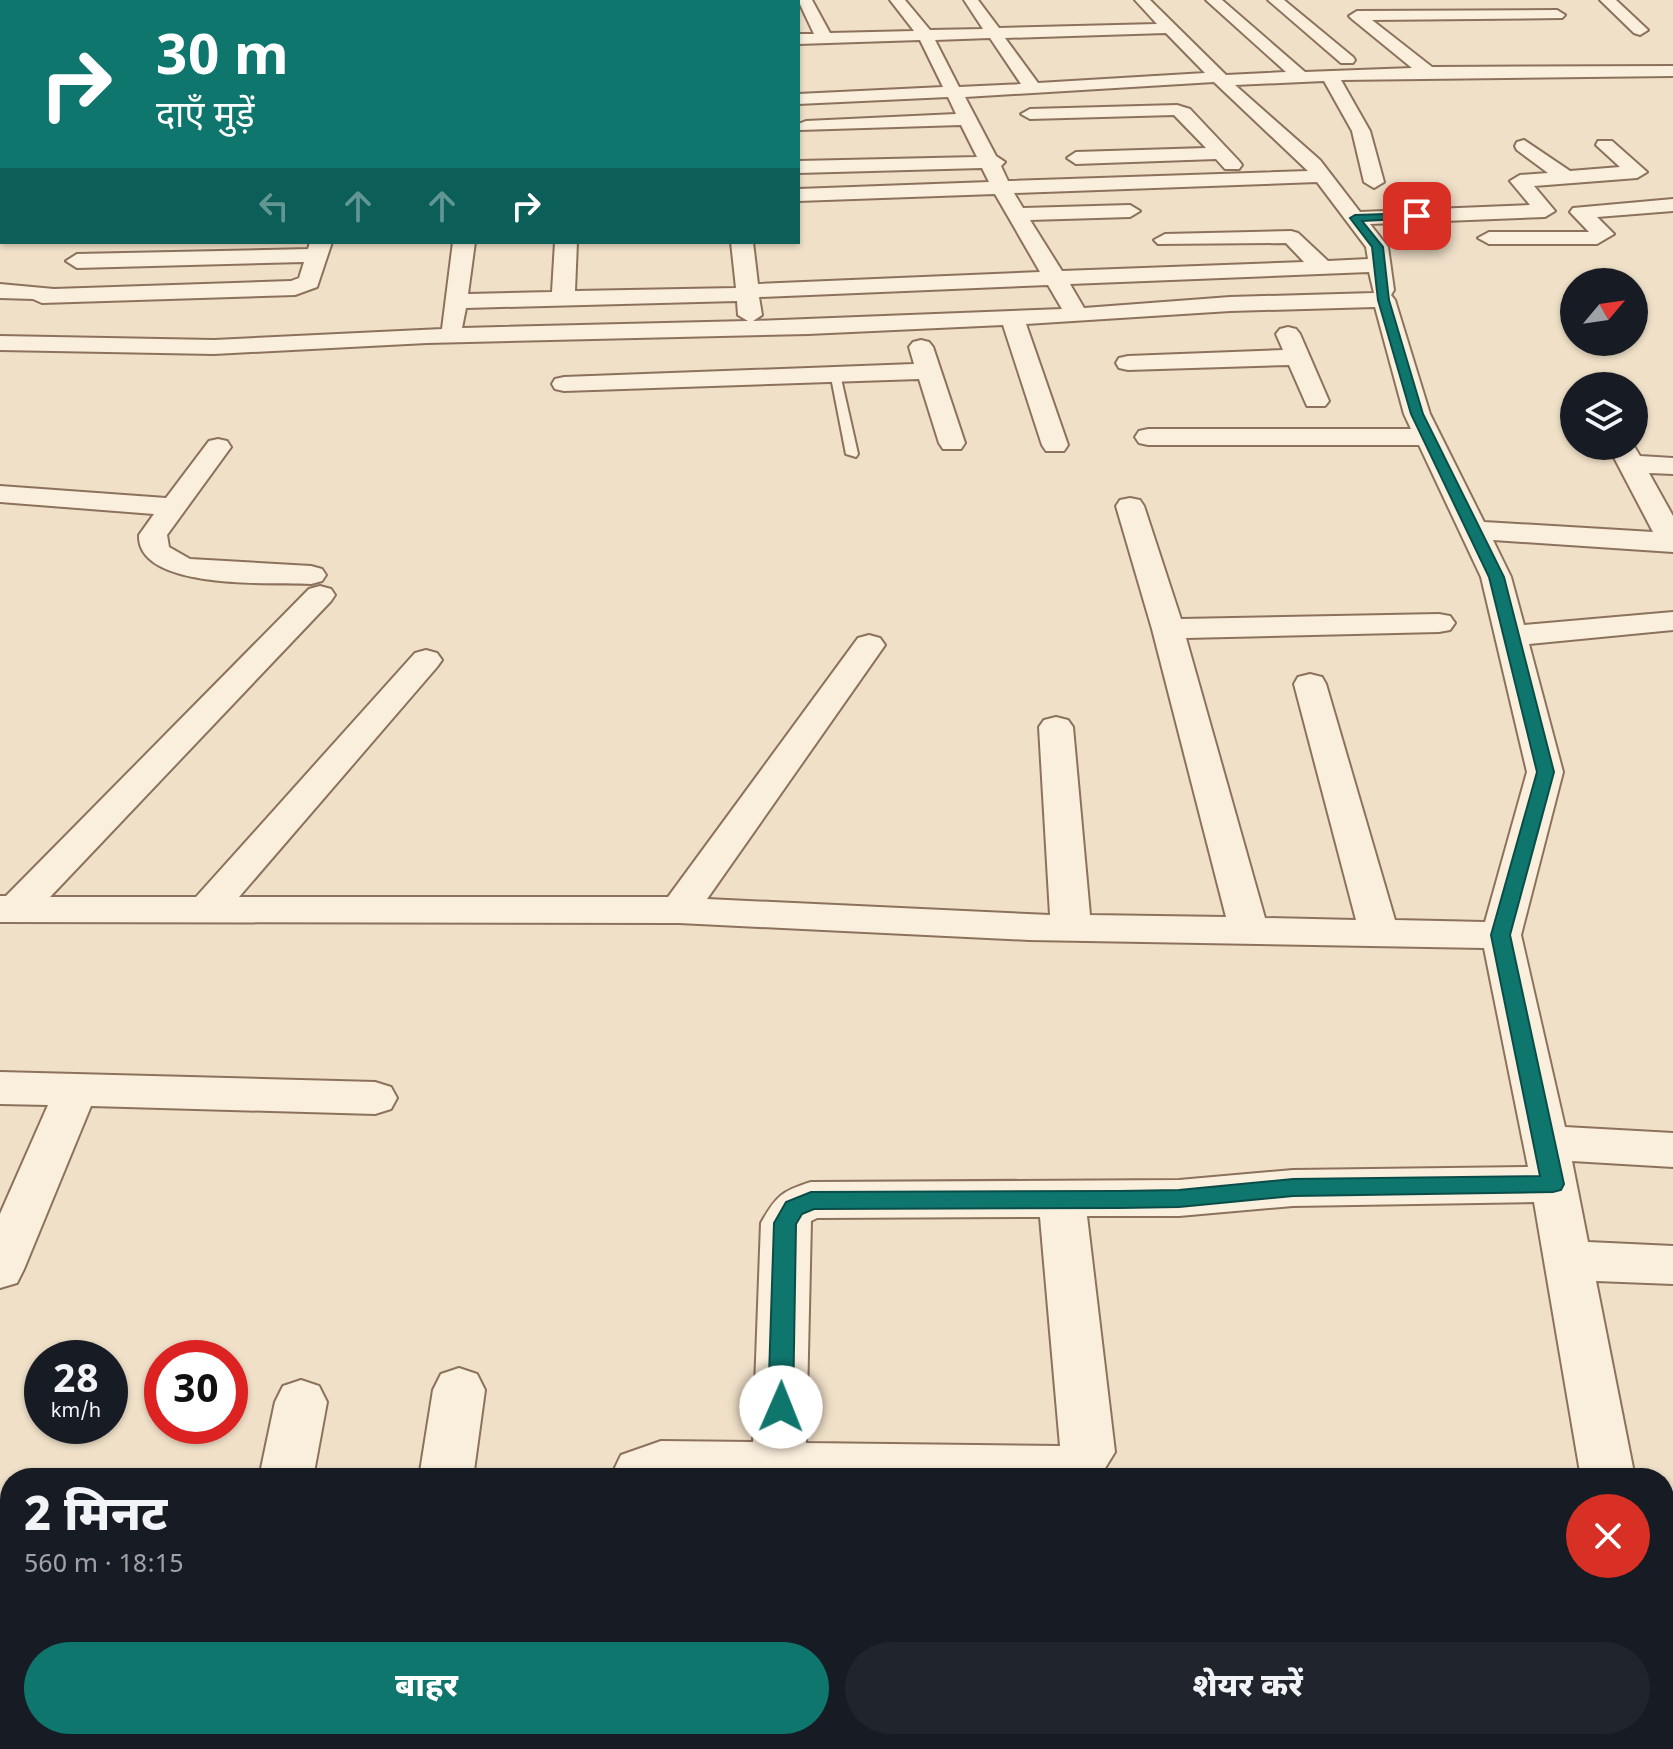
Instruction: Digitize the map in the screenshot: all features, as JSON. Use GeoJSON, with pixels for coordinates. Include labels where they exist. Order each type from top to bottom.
{"type":"FeatureCollection","features":[{"type":"Feature","properties":{"kind":"street"},"geometry":{"type":"LineString","coordinates":[[805,0],[824,38]]}},
{"type":"Feature","properties":{"kind":"street"},"geometry":{"type":"LineString","coordinates":[[897,0],[925,35],[1002,187],[1077,315]]}},
{"type":"Feature","properties":{"kind":"street"},"geometry":{"type":"LineString","coordinates":[[971,0],[1006,50],[1029,75]]}},
{"type":"Feature","properties":{"kind":"street"},"geometry":{"type":"LineString","coordinates":[[1213,0],[1301,77]]}},
{"type":"Feature","properties":{"kind":"street"},"geometry":{"type":"LineString","coordinates":[[1275,0],[1347,60]]}},
{"type":"Feature","properties":{"kind":"street"},"geometry":{"type":"LineString","coordinates":[[1607,0],[1640,30]]}},
{"type":"Feature","properties":{"kind":"street"},"geometry":{"type":"LineString","coordinates":[[1056,31],[1043,17],[1149,6],[1322,176],[1377,247],[1384,300],[1417,414],[1496,577],[1545,772],[1501,935],[1549,1164],[1606,1468]]}},
{"type":"Feature","properties":{"kind":"street"},"geometry":{"type":"LineString","coordinates":[[1428,72],[1357,16],[1557,15]]}},
{"type":"Feature","properties":{"kind":"street"},"geometry":{"type":"LineString","coordinates":[[800,39],[824,38],[866,44],[925,35],[1173,28]]}},
{"type":"Feature","properties":{"kind":"street"},"geometry":{"type":"LineString","coordinates":[[1374,29],[1531,30]]}},
{"type":"Feature","properties":{"kind":"street"},"geometry":{"type":"LineString","coordinates":[[1158,47],[1189,44]]}},
{"type":"Feature","properties":{"kind":"street"},"geometry":{"type":"LineString","coordinates":[[1006,50],[1125,47]]}},
{"type":"Feature","properties":{"kind":"street"},"geometry":{"type":"LineString","coordinates":[[1635,54],[1664,71]]}},
{"type":"Feature","properties":{"kind":"street"},"geometry":{"type":"LineString","coordinates":[[1283,61],[1410,58]]}},
{"type":"Feature","properties":{"kind":"street"},"geometry":{"type":"LineString","coordinates":[[1335,83],[1428,72],[1664,71]]}},
{"type":"Feature","properties":{"kind":"street"},"geometry":{"type":"LineString","coordinates":[[800,99],[883,88],[953,92],[1029,75],[1301,77],[1335,83],[1673,84]]}},
{"type":"Feature","properties":{"kind":"street"},"geometry":{"type":"LineString","coordinates":[[1335,83],[1361,131],[1374,182]]}},
{"type":"Feature","properties":{"kind":"street"},"geometry":{"type":"LineString","coordinates":[[800,105],[808,150]]}},
{"type":"Feature","properties":{"kind":"street"},"geometry":{"type":"LineString","coordinates":[[1030,114],[1177,110],[1184,113],[1246,179]]}},
{"type":"Feature","properties":{"kind":"street"},"geometry":{"type":"LineString","coordinates":[[808,150],[899,143],[968,119]]}},
{"type":"Feature","properties":{"kind":"street"},"geometry":{"type":"LineString","coordinates":[[808,150],[899,143],[990,162],[1018,161]]}},
{"type":"Feature","properties":{"kind":"street"},"geometry":{"type":"LineString","coordinates":[[1355,218],[1545,211],[1520,181],[1637,172],[1605,145]]}},
{"type":"Feature","properties":{"kind":"street"},"geometry":{"type":"LineString","coordinates":[[1524,146],[1565,177]]}},
{"type":"Feature","properties":{"kind":"street"},"geometry":{"type":"LineString","coordinates":[[1060,159],[1085,151],[1221,153]]}},
{"type":"Feature","properties":{"kind":"street"},"geometry":{"type":"LineString","coordinates":[[800,195],[1322,176]]}},
{"type":"Feature","properties":{"kind":"street"},"geometry":{"type":"LineString","coordinates":[[1461,238],[1597,238],[1603,234],[1580,212],[1673,205]]}},
{"type":"Feature","properties":{"kind":"street"},"geometry":{"type":"LineString","coordinates":[[1017,214],[1130,211]]}},
{"type":"Feature","properties":{"kind":"street"},"geometry":{"type":"LineString","coordinates":[[1165,240],[1291,237],[1323,268]]}},
{"type":"Feature","properties":{"kind":"street"},"geometry":{"type":"LineString","coordinates":[[1371,238],[1401,238]]}},
{"type":"Feature","properties":{"kind":"street"},"geometry":{"type":"LineString","coordinates":[[0,342],[14,324],[10,320],[44,295],[94,244]]}},
{"type":"Feature","properties":{"kind":"street"},"geometry":{"type":"LineString","coordinates":[[450,336],[464,244]]}},
{"type":"Feature","properties":{"kind":"street"},"geometry":{"type":"LineString","coordinates":[[563,299],[566,244]]}},
{"type":"Feature","properties":{"kind":"street"},"geometry":{"type":"LineString","coordinates":[[742,244],[752,329]]}},
{"type":"Feature","properties":{"kind":"street"},"geometry":{"type":"LineString","coordinates":[[0,291],[44,295],[295,288],[309,282],[319,248],[77,261]]}},
{"type":"Feature","properties":{"kind":"street"},"geometry":{"type":"LineString","coordinates":[[455,301],[748,293],[1380,265]]}},
{"type":"Feature","properties":{"kind":"street"},"geometry":{"type":"LineString","coordinates":[[0,342],[214,347],[450,336],[581,335],[913,323],[1384,300]]}},
{"type":"Feature","properties":{"kind":"street"},"geometry":{"type":"LineString","coordinates":[[1275,303],[1316,401]]}},
{"type":"Feature","properties":{"kind":"street"},"geometry":{"type":"LineString","coordinates":[[1012,318],[1055,445]]}},
{"type":"Feature","properties":{"kind":"street"},"geometry":{"type":"LineString","coordinates":[[913,323],[952,443]]}},
{"type":"Feature","properties":{"kind":"street"},"geometry":{"type":"LineString","coordinates":[[554,408],[581,335]]}},
{"type":"Feature","properties":{"kind":"street"},"geometry":{"type":"LineString","coordinates":[[1128,363],[1298,357]]}},
{"type":"Feature","properties":{"kind":"street"},"geometry":{"type":"LineString","coordinates":[[564,384],[929,371]]}},
{"type":"Feature","properties":{"kind":"street"},"geometry":{"type":"LineString","coordinates":[[1148,437],[1429,437]]}},
{"type":"Feature","properties":{"kind":"street"},"geometry":{"type":"LineString","coordinates":[[8,909],[316,585],[187,568],[163,558],[152,543],[153,535],[218,447]]}},
{"type":"Feature","properties":{"kind":"street"},"geometry":{"type":"LineString","coordinates":[[1629,460],[1673,542]]}},
{"type":"Feature","properties":{"kind":"street"},"geometry":{"type":"LineString","coordinates":[[1647,460],[1673,466]]}},
{"type":"Feature","properties":{"kind":"street"},"geometry":{"type":"LineString","coordinates":[[0,494],[174,507]]}},
{"type":"Feature","properties":{"kind":"street"},"geometry":{"type":"LineString","coordinates":[[1130,506],[1168,629],[1249,931]]}},
{"type":"Feature","properties":{"kind":"street"},"geometry":{"type":"LineString","coordinates":[[1474,530],[1673,542]]}},
{"type":"Feature","properties":{"kind":"street"},"geometry":{"type":"LineString","coordinates":[[1511,636],[1673,621]]}},
{"type":"Feature","properties":{"kind":"street"},"geometry":{"type":"LineString","coordinates":[[1168,629],[1439,623]]}},
{"type":"Feature","properties":{"kind":"street"},"geometry":{"type":"LineString","coordinates":[[679,910],[869,645]]}},
{"type":"Feature","properties":{"kind":"street"},"geometry":{"type":"LineString","coordinates":[[208,908],[426,660]]}},
{"type":"Feature","properties":{"kind":"street"},"geometry":{"type":"LineString","coordinates":[[1310,684],[1379,933]]}},
{"type":"Feature","properties":{"kind":"street"},"geometry":{"type":"LineString","coordinates":[[1056,727],[1071,928]]}},
{"type":"Feature","properties":{"kind":"street"},"geometry":{"type":"LineString","coordinates":[[8,909],[679,910],[1071,928],[1501,935]]}},
{"type":"Feature","properties":{"kind":"street"},"geometry":{"type":"LineString","coordinates":[[0,1088],[375,1098]]}},
{"type":"Feature","properties":{"kind":"street"},"geometry":{"type":"LineString","coordinates":[[0,1269],[76,1090]]}},
{"type":"Feature","properties":{"kind":"street"},"geometry":{"type":"LineString","coordinates":[[652,1468],[661,1465],[779,1468],[785,1223],[794,1208],[811,1200],[1179,1198],[1673,1150]]}},
{"type":"Feature","properties":{"kind":"street"},"geometry":{"type":"LineString","coordinates":[[1062,1201],[1088,1452],[1079,1463],[1066,1468]]}},
{"type":"Feature","properties":{"kind":"street"},"geometry":{"type":"LineString","coordinates":[[1567,1260],[1673,1265]]}},
{"type":"Feature","properties":{"kind":"street"},"geometry":{"type":"LineString","coordinates":[[447,1468],[459,1390]]}},
{"type":"Feature","properties":{"kind":"street"},"geometry":{"type":"LineString","coordinates":[[288,1468],[301,1402]]}},
{"type":"Feature","properties":{"kind":"lane"},"geometry":{"type":"LineString","coordinates":[[834,374],[852,454]]}},
{"type":"Feature","properties":{"kind":"route"},"geometry":{"type":"LineString","coordinates":[[781,1407],[785,1223],[794,1208],[811,1200],[1120,1200],[1293,1188],[1553,1184],[1501,935],[1545,772],[1496,577],[1417,414],[1384,300],[1377,247],[1355,218],[1417,216]]}}]}
